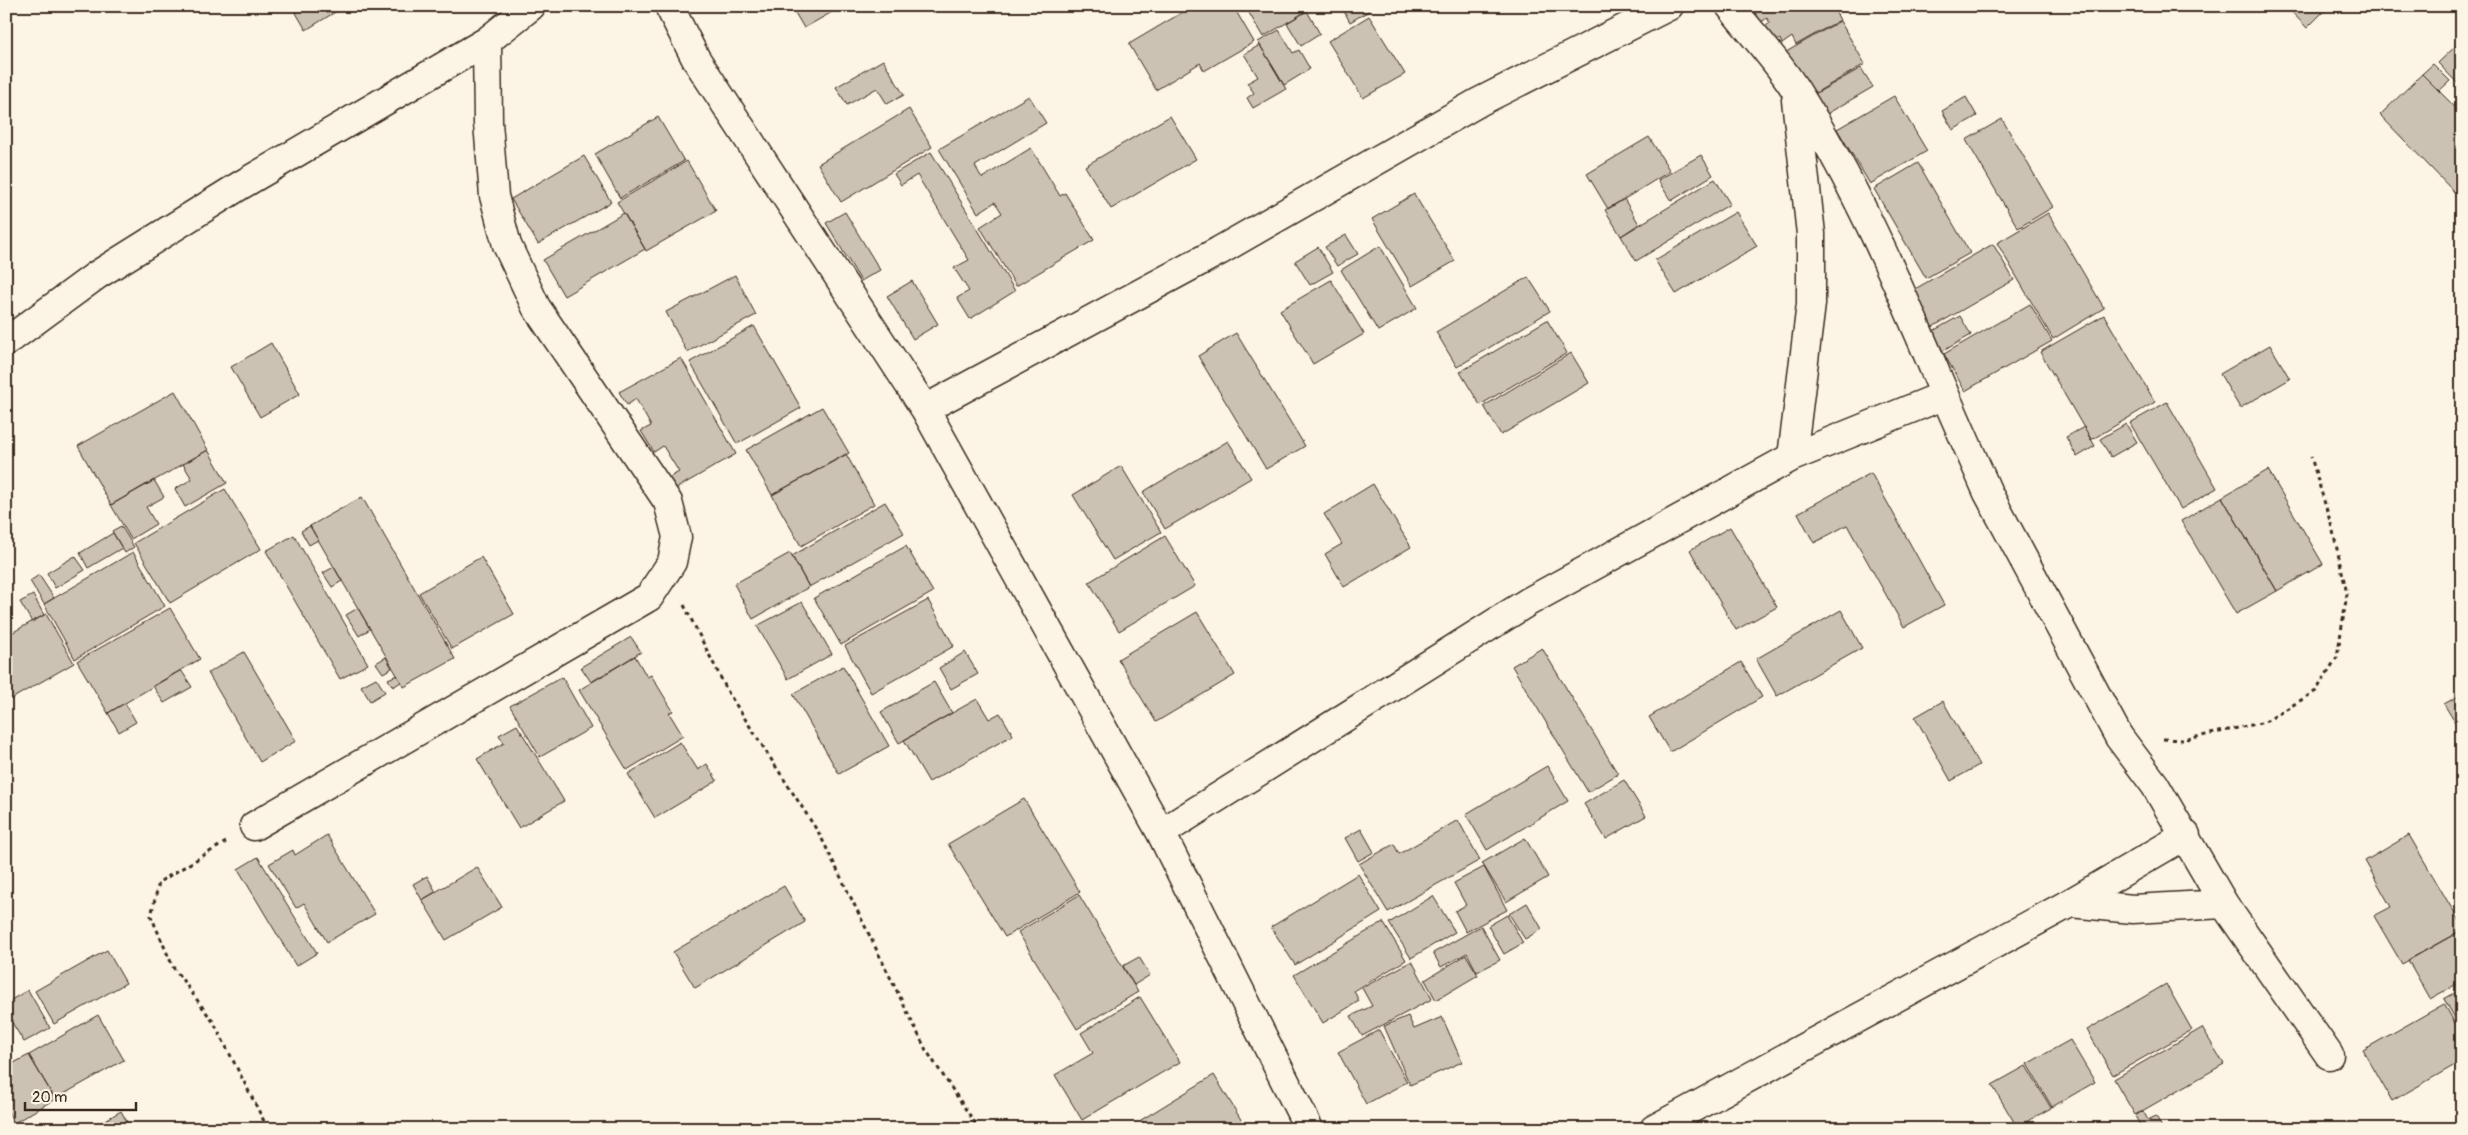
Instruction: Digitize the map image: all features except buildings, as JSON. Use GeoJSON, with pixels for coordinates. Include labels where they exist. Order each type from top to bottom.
{"type":"FeatureCollection","features":[{"type":"Feature","properties":{"kind":"street"},"geometry":{"type":"LineString","coordinates":[[6,342],[97,275],[209,205],[487,40],[531,6]]}},
{"type":"Feature","properties":{"kind":"street"},"geometry":{"type":"LineString","coordinates":[[668,6],[696,59],[925,409],[1161,833],[1309,1129]]}},
{"type":"Feature","properties":{"kind":"street"},"geometry":{"type":"LineString","coordinates":[[925,409],[1219,252],[1479,102],[1669,6]]}},
{"type":"Feature","properties":{"kind":"street"},"geometry":{"type":"LineString","coordinates":[[1730,6],[1795,88],[1858,202],[1900,287],[1988,493],[2119,737],[2155,785],[2186,835],[2224,904],[2330,1055]]}},
{"type":"Feature","properties":{"kind":"street"},"geometry":{"type":"LineString","coordinates":[[254,826],[649,597],[672,562],[677,537],[668,502],[536,307],[507,245],[494,196],[488,123],[487,40]]}},
{"type":"Feature","properties":{"kind":"street"},"geometry":{"type":"LineString","coordinates":[[1792,457],[1811,304],[1811,234],[1795,88]]}},
{"type":"Feature","properties":{"kind":"street"},"geometry":{"type":"LineString","coordinates":[[1161,833],[1528,602],[1792,457],[1945,395]]}},
{"type":"Feature","properties":{"kind":"street"},"geometry":{"type":"LineString","coordinates":[[1654,1129],[2070,903],[2186,835]]}},
{"type":"Feature","properties":{"kind":"street"},"geometry":{"type":"LineString","coordinates":[[2070,903],[2133,909],[2224,904]]}},
{"type":"Feature","properties":{"kind":"path"},"geometry":{"type":"LineString","coordinates":[[2119,737],[2183,740],[2265,722],[2316,691],[2337,657],[2347,594],[2332,531],[2310,457]]}},
{"type":"Feature","properties":{"kind":"path"},"geometry":{"type":"LineString","coordinates":[[666,572],[729,694],[820,834],[926,1050],[979,1129]]}},
{"type":"Feature","properties":{"kind":"path"},"geometry":{"type":"LineString","coordinates":[[254,826],[159,882],[151,916],[173,967],[214,1023],[268,1129]]}}]}
